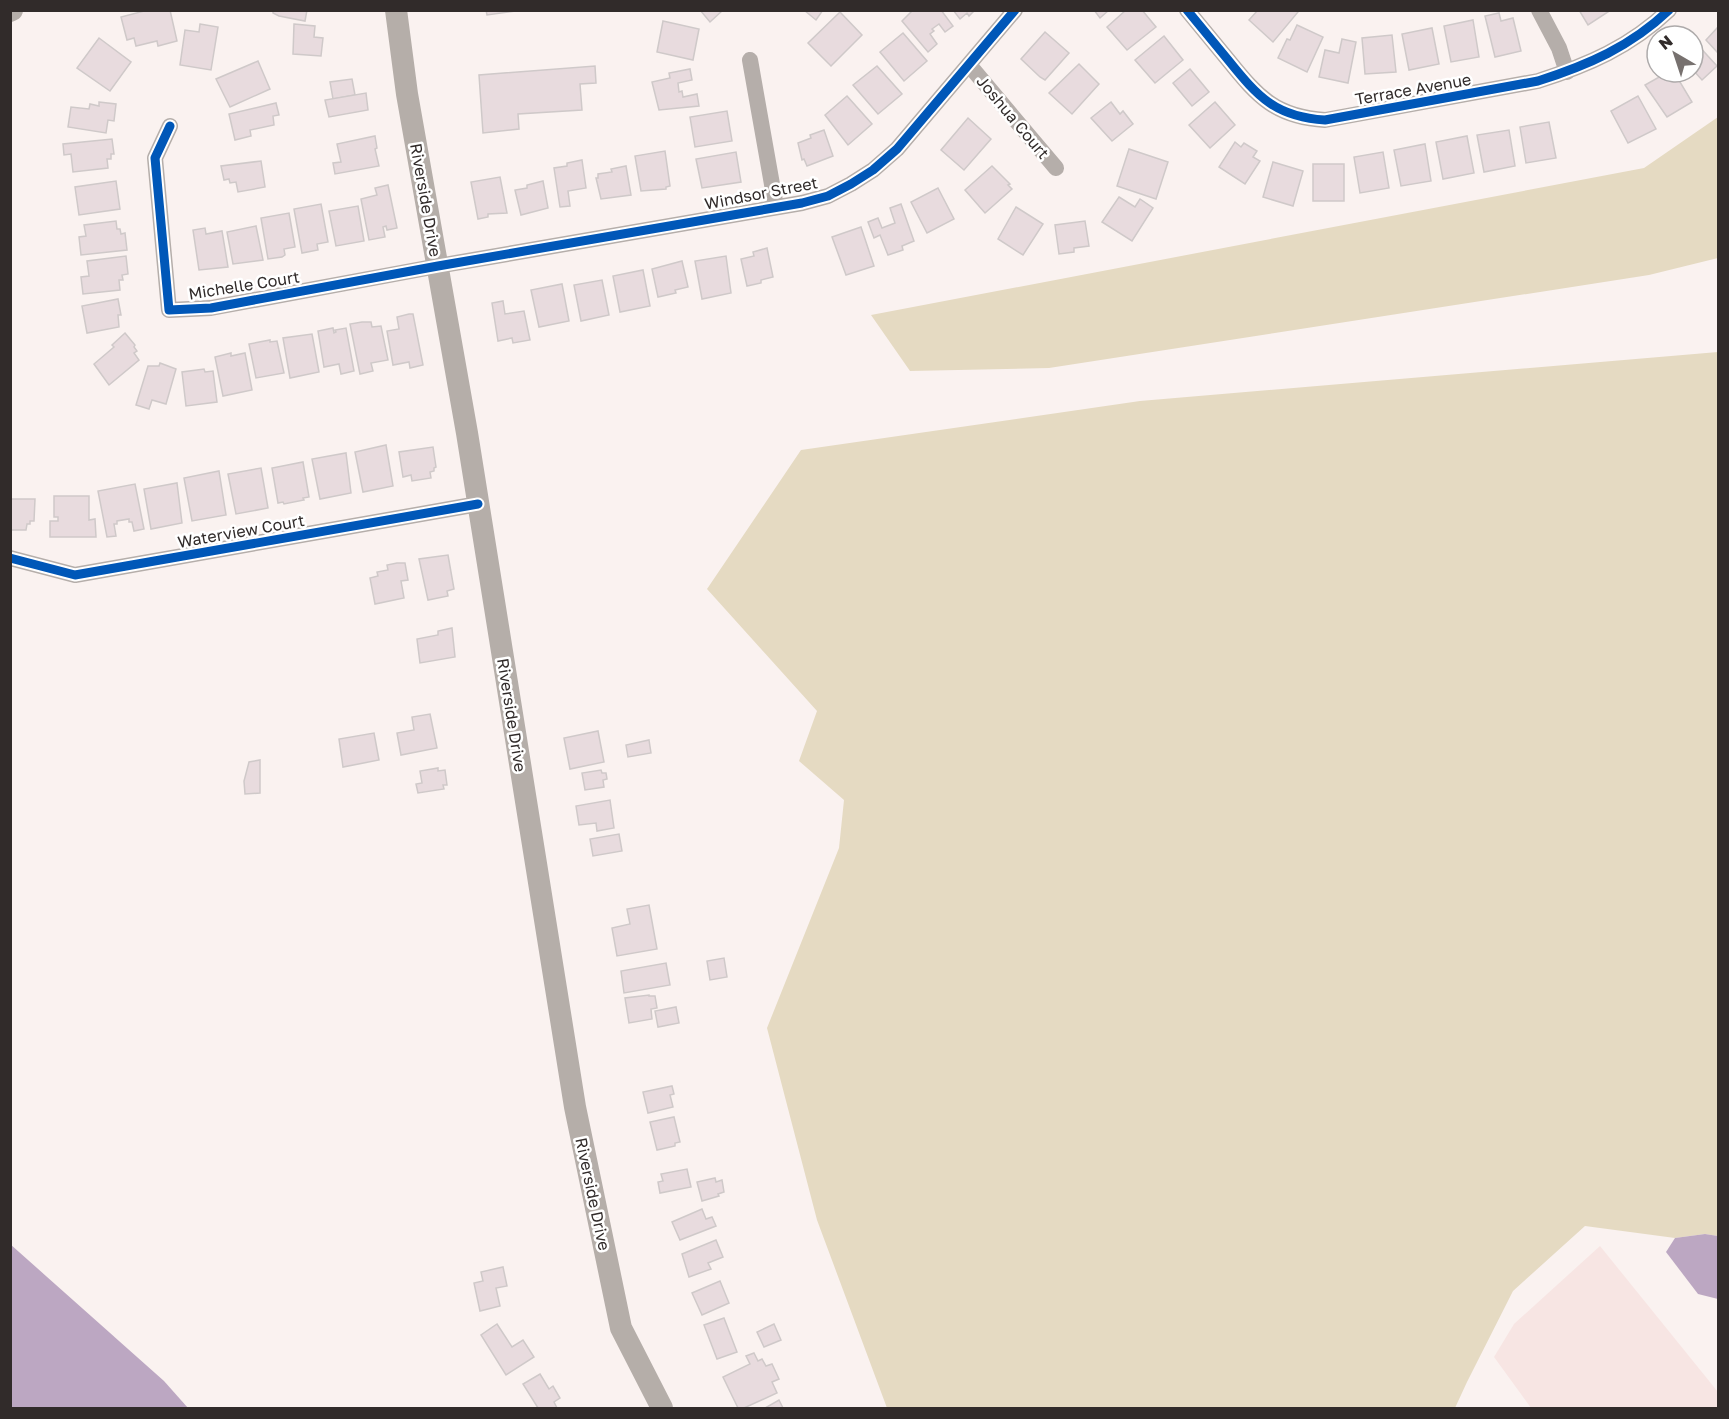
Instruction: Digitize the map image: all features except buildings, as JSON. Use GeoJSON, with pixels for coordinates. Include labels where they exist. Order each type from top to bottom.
{"type":"FeatureCollection","features":[{"type":"Feature","properties":{"kind":"main road","name":"Riverside Drive"},"geometry":{"type":"LineString","coordinates":[[396,10],[407,94],[478,504],[576,1115],[621,1328],[662,1408]]}},
{"type":"Feature","properties":{"kind":"street","name":"Windsor Street"},"geometry":{"type":"LineString","coordinates":[[438,266],[777,207],[828,196],[873,170],[897,149],[970,66],[1015,10]]}},
{"type":"Feature","properties":{"kind":"street","name":"Terrace Avenue"},"geometry":{"type":"LineString","coordinates":[[1187,10],[1256,94],[1281,111],[1310,119],[1340,118],[1538,81],[1567,72],[1618,49],[1654,24],[1669,10]]}},
{"type":"Feature","properties":{"kind":"street"},"geometry":{"type":"LineString","coordinates":[[1539,10],[1559,48],[1567,72]]}},
{"type":"Feature","properties":{"kind":"street"},"geometry":{"type":"LineString","coordinates":[[750,60],[777,207]]}},
{"type":"Feature","properties":{"kind":"street","name":"Joshua Court"},"geometry":{"type":"LineString","coordinates":[[970,66],[1056,168]]}},
{"type":"Feature","properties":{"kind":"street","name":"Michelle Court"},"geometry":{"type":"LineString","coordinates":[[170,126],[155,158],[169,310],[211,308],[438,266]]}},
{"type":"Feature","properties":{"kind":"street","name":"Waterview Court"},"geometry":{"type":"LineString","coordinates":[[10,558],[75,575],[478,504]]}},
{"type":"Feature","properties":{"kind":"shaded area"},"geometry":{"type":"Polygon","coordinates":[[[1718,117],[1718,258],[1649,275],[1049,368],[910,371],[871,315],[1644,168],[1718,117]]]}},
{"type":"Feature","properties":{"kind":"shaded area"},"geometry":{"type":"Polygon","coordinates":[[[1718,352],[1718,1236],[1705,1234],[1675,1238],[1585,1226],[1513,1291],[1455,1408],[887,1408],[817,1220],[767,1028],[839,848],[844,800],[799,761],[817,711],[707,589],[801,450],[1140,401],[1718,352]]]}},
{"type":"Feature","properties":{"kind":"shaded area"},"geometry":{"type":"Polygon","coordinates":[[[1705,1234],[1718,1236],[1718,1299],[1698,1294],[1666,1252],[1675,1238],[1705,1234]]]}},
{"type":"Feature","properties":{"kind":"shaded area"},"geometry":{"type":"Polygon","coordinates":[[[10,1244],[164,1381],[188,1408],[11,1408],[10,1244]]]}},
{"type":"Feature","properties":{"kind":"shaded area"},"geometry":{"type":"Polygon","coordinates":[[[1600,1246],[1718,1392],[1718,1408],[1531,1408],[1494,1357],[1514,1324],[1600,1246]]]}},
{"type":"Feature","properties":{"kind":"cycle path"},"geometry":{"type":"LineString","coordinates":[[170,126],[155,158],[169,310],[211,308],[802,203],[828,196],[873,170],[897,149],[1015,10]]}},
{"type":"Feature","properties":{"kind":"cycle path"},"geometry":{"type":"LineString","coordinates":[[1187,10],[1259,95],[1293,115],[1325,120],[1538,81],[1591,61],[1624,45],[1669,10]]}},
{"type":"Feature","properties":{"kind":"cycle path"},"geometry":{"type":"LineString","coordinates":[[10,558],[75,575],[478,504]]}}]}
